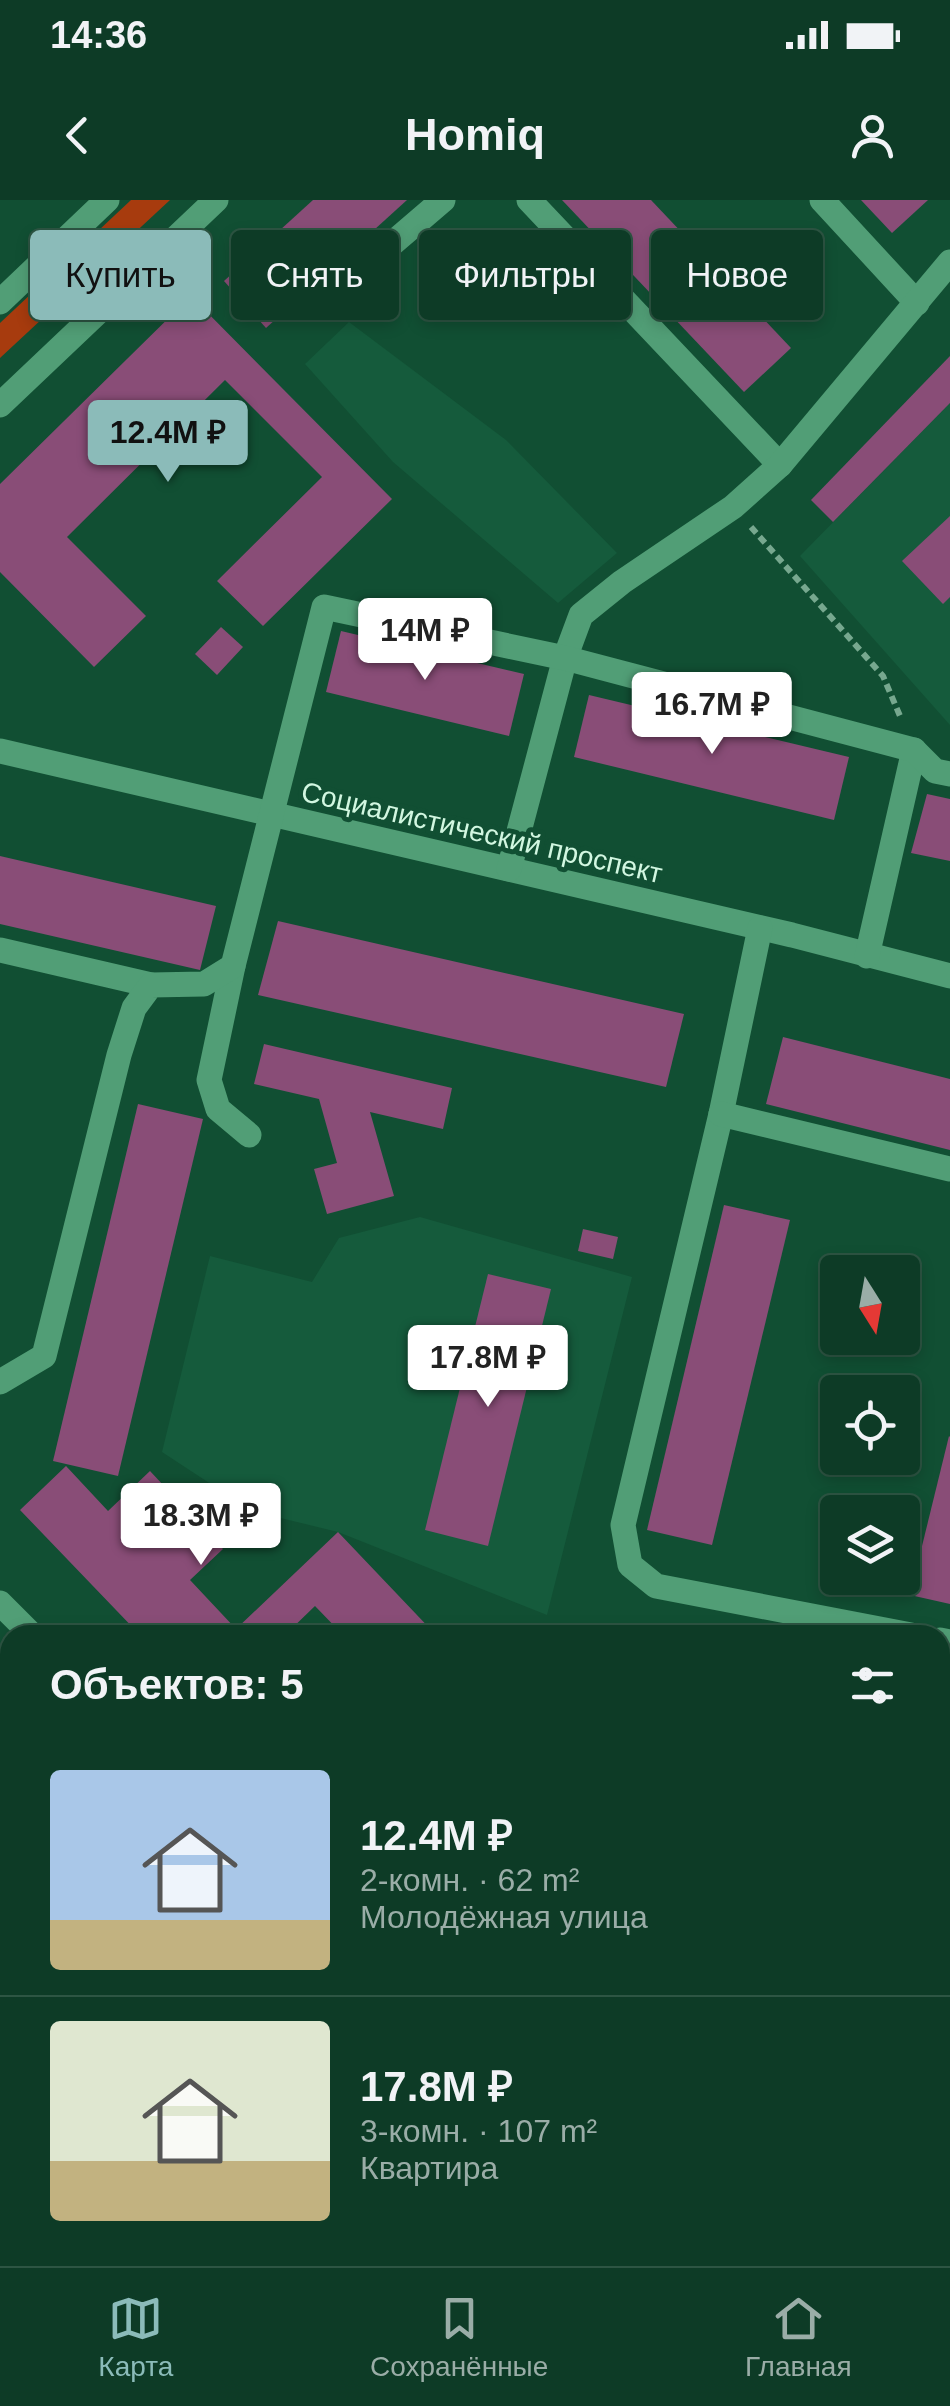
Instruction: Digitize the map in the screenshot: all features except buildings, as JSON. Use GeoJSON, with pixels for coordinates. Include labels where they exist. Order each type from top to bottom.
{"type":"FeatureCollection","features":[{"type":"Feature","properties":{"kind":"street"},"geometry":{"type":"LineString","coordinates":[[0,302],[107,200]]}},
{"type":"Feature","properties":{"kind":"street"},"geometry":{"type":"LineString","coordinates":[[0,405],[216,200]]}},
{"type":"Feature","properties":{"kind":"street"},"geometry":{"type":"LineString","coordinates":[[399,238],[443,200]]}},
{"type":"Feature","properties":{"kind":"street"},"geometry":{"type":"LineString","coordinates":[[529,200],[780,465]]}},
{"type":"Feature","properties":{"kind":"street"},"geometry":{"type":"LineString","coordinates":[[822,200],[917,302]]}},
{"type":"Feature","properties":{"kind":"street"},"geometry":{"type":"LineString","coordinates":[[509,869],[565,658],[581,614],[733,507],[780,465],[950,262]]}},
{"type":"Feature","properties":{"kind":"street"},"geometry":{"type":"LineString","coordinates":[[250,1135],[218,1109],[209,1080],[233,966],[324,607],[565,658],[914,750],[936,771],[950,774]]}},
{"type":"Feature","properties":{"kind":"street"},"geometry":{"type":"LineString","coordinates":[[867,956],[914,750]]}},
{"type":"Feature","properties":{"kind":"street","name":"Социалистический проспект"},"geometry":{"type":"LineString","coordinates":[[0,751],[950,976]]}},
{"type":"Feature","properties":{"kind":"street"},"geometry":{"type":"LineString","coordinates":[[760,928],[721,1114],[623,1525],[630,1565],[656,1586],[859,1625]]}},
{"type":"Feature","properties":{"kind":"street"},"geometry":{"type":"LineString","coordinates":[[0,950],[150,985],[204,984],[233,966]]}},
{"type":"Feature","properties":{"kind":"street"},"geometry":{"type":"LineString","coordinates":[[0,1382],[44,1356],[119,1054],[134,1008],[150,985]]}},
{"type":"Feature","properties":{"kind":"street"},"geometry":{"type":"LineString","coordinates":[[721,1114],[950,1169]]}},
{"type":"Feature","properties":{"kind":"street"},"geometry":{"type":"LineString","coordinates":[[0,1602],[22,1625]]}},
{"type":"Feature","properties":{"kind":"path"},"geometry":{"type":"LineString","coordinates":[[733,507],[883,676],[914,750]]}},
{"type":"Feature","properties":{"kind":"shaded area"},"geometry":{"type":"Polygon","coordinates":[[[131,200],[170,200],[138,230],[99,230],[131,200]]]}},
{"type":"Feature","properties":{"kind":"shaded area"},"geometry":{"type":"Polygon","coordinates":[[[30,295],[30,320],[41,320],[0,358],[0,323],[30,295]]]}},
{"type":"Feature","properties":{"kind":"shaded area"},"geometry":{"type":"Polygon","coordinates":[[[349,322],[506,440],[617,553],[558,603],[393,462],[305,364],[349,322]]]}},
{"type":"Feature","properties":{"kind":"shaded area"},"geometry":{"type":"Polygon","coordinates":[[[950,403],[950,725],[800,556],[950,403]]]}},
{"type":"Feature","properties":{"kind":"shaded area"},"geometry":{"type":"Polygon","coordinates":[[[420,1217],[632,1277],[547,1615],[338,1532],[252,1511],[162,1452],[210,1256],[312,1282],[339,1238],[420,1217]]]}}]}
